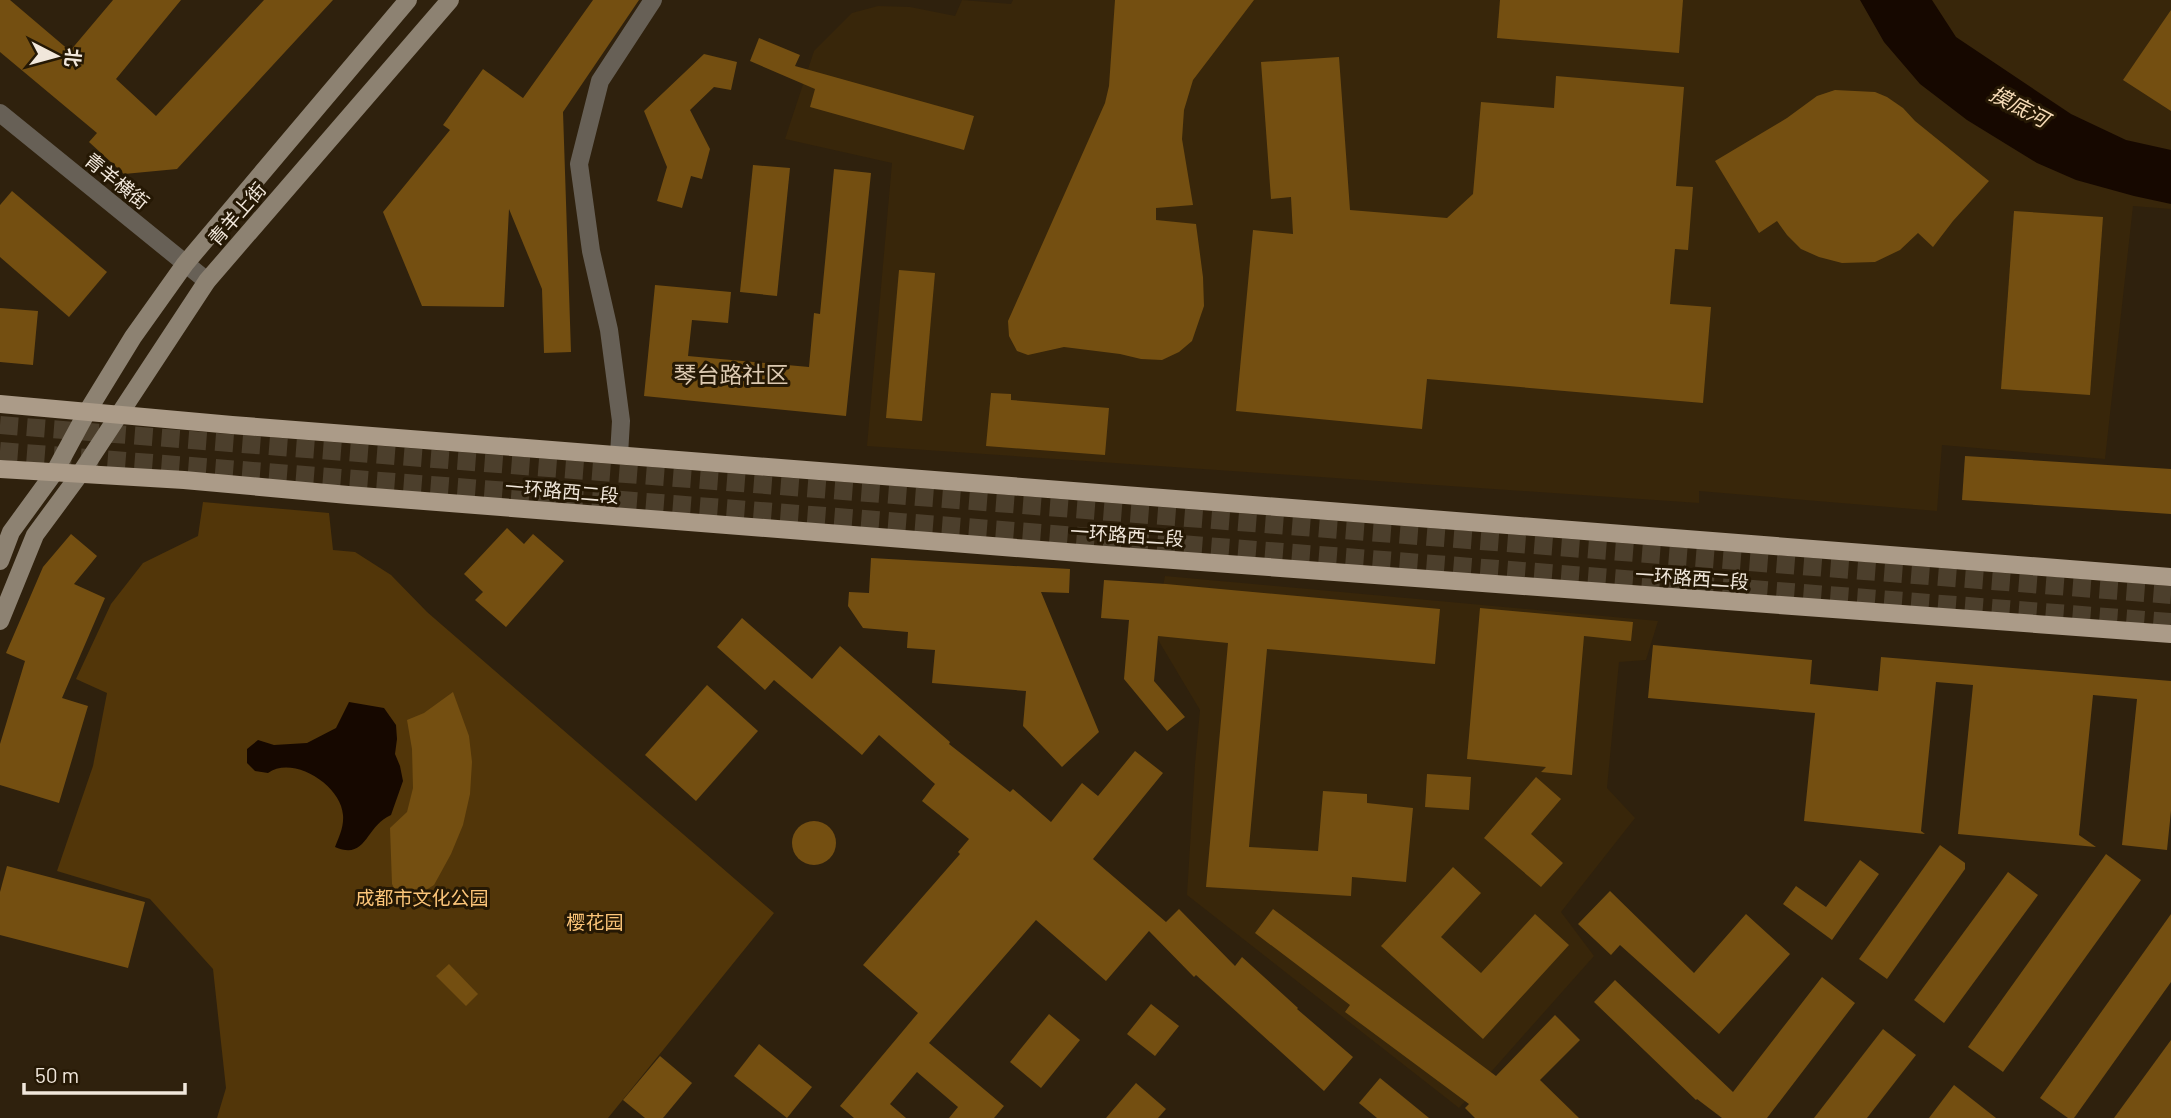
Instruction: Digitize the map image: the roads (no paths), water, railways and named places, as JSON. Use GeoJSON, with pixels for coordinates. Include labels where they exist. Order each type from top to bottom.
{"type":"FeatureCollection","features":[{"type":"Feature","properties":{"kind":"main road","name":"青羊上街"},"geometry":{"type":"LineString","coordinates":[[0,561],[11,532],[54,473],[87,412],[133,337],[185,264],[408,0]]}},
{"type":"Feature","properties":{"kind":"main road","name":"青羊上街"},"geometry":{"type":"LineString","coordinates":[[0,621],[35,535],[80,474],[207,281],[450,0]]}},
{"type":"Feature","properties":{"kind":"main road","name":"一环路西二段"},"geometry":{"type":"LineString","coordinates":[[0,404],[2171,577]]}},
{"type":"Feature","properties":{"kind":"main road","name":"一环路西二段"},"geometry":{"type":"LineString","coordinates":[[0,469],[184,480],[339,495],[1092,554],[2171,634]]}},
{"type":"Feature","properties":{"kind":"street"},"geometry":{"type":"LineString","coordinates":[[619,455],[621,421],[609,330],[591,251],[579,164],[600,81],[653,0]]}},
{"type":"Feature","properties":{"kind":"street","name":"青羊横街"},"geometry":{"type":"LineString","coordinates":[[0,113],[207,281]]}},
{"type":"Feature","properties":{"kind":"water","name":"摸底河"},"geometry":{"type":"Polygon","coordinates":[[[1860,0],[1932,0],[1956,37],[2071,114],[2126,140],[2171,150],[2171,204],[2076,180],[2037,163],[1967,120],[1920,84],[1884,42],[1860,0]]]}},
{"type":"Feature","properties":{"kind":"water"},"geometry":{"type":"Polygon","coordinates":[[[349,702],[384,708],[396,725],[395,754],[403,781],[391,815],[382,820],[360,846],[346,850],[335,847],[342,828],[343,815],[334,793],[314,776],[302,770],[278,768],[268,773],[255,771],[247,763],[247,749],[258,740],[274,745],[307,743],[336,728],[349,702]]]}},
{"type":"Feature","properties":{"kind":"tunnel"},"geometry":{"type":"LineString","coordinates":[[0,425],[2171,595]]}},
{"type":"Feature","properties":{"kind":"tunnel"},"geometry":{"type":"LineString","coordinates":[[0,451],[2171,622]]}},
{"type":"Feature","properties":{"kind":"district","name":"琴台路社区"},"geometry":{"type":"Point","coordinates":[731,375]}},
{"type":"Feature","properties":{"kind":"park label","name":"成都市文化公园"},"geometry":{"type":"Point","coordinates":[422,898]}},
{"type":"Feature","properties":{"kind":"park label","name":"樱花园"},"geometry":{"type":"Point","coordinates":[595,922]}}]}
